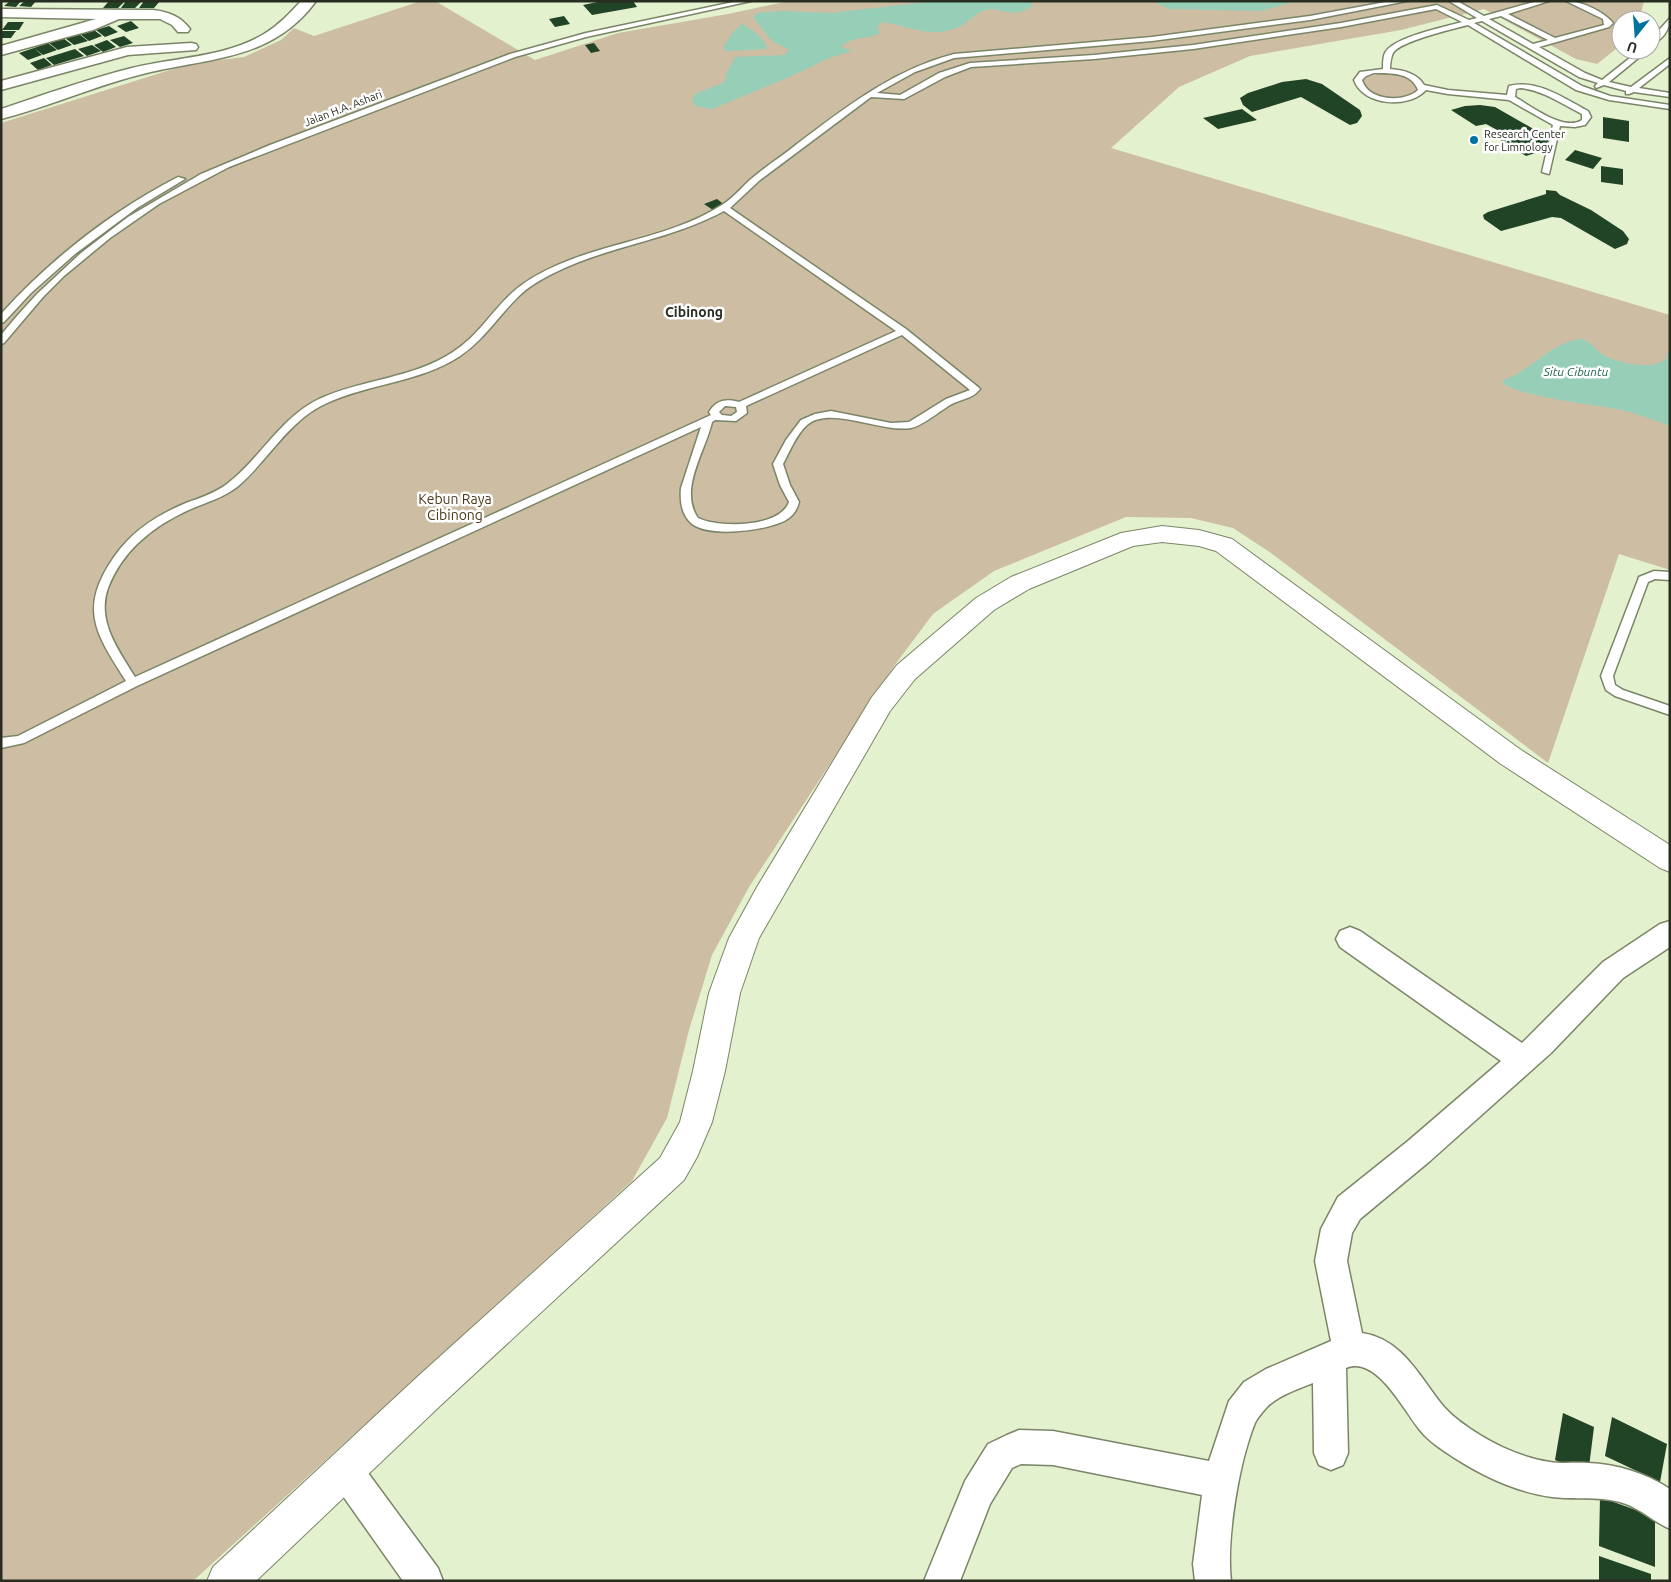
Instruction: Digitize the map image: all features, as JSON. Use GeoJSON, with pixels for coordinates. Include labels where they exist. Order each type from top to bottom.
{"type":"FeatureCollection","features":[{"type":"Feature","properties":{"kind":"street"},"geometry":{"type":"LineString","coordinates":[[93,14],[103,1]]}},
{"type":"Feature","properties":{"kind":"street"},"geometry":{"type":"LineString","coordinates":[[1,86],[127,51],[191,47],[238,38],[264,26],[290,1]]}},
{"type":"Feature","properties":{"kind":"street"},"geometry":{"type":"LineString","coordinates":[[1,114],[131,72],[233,53],[249,48],[269,38],[288,25],[309,1]]}},
{"type":"Feature","properties":{"kind":"street"},"geometry":{"type":"LineString","coordinates":[[1,13],[151,14],[172,18],[183,29]]}},
{"type":"Feature","properties":{"kind":"street"},"geometry":{"type":"LineString","coordinates":[[34,41],[57,13]]}},
{"type":"Feature","properties":{"kind":"street"},"geometry":{"type":"LineString","coordinates":[[6,50],[88,27],[117,15]]}},
{"type":"Feature","properties":{"kind":"street"},"geometry":{"type":"LineString","coordinates":[[6,50],[36,77]]}},
{"type":"Feature","properties":{"kind":"street"},"geometry":{"type":"LineString","coordinates":[[228,1581],[345,1470],[672,1170],[690,1140],[703,1096],[732,968],[747,933],[880,704],[906,672],[985,604],[1020,583],[1129,539],[1162,534],[1199,538],[1224,545],[1511,756],[1670,860]]}},
{"type":"Feature","properties":{"kind":"street"},"geometry":{"type":"LineString","coordinates":[[1331,1453],[1339,1354],[1331,1261],[1337,1229],[1349,1208],[1419,1151],[1523,1060],[1613,970],[1670,932]]}},
{"type":"Feature","properties":{"kind":"street"},"geometry":{"type":"LineString","coordinates":[[1350,939],[1523,1060]]}},
{"type":"Feature","properties":{"kind":"street"},"geometry":{"type":"LineString","coordinates":[[1213,1581],[1211,1564],[1221,1481],[1241,1413],[1256,1394],[1278,1381],[1339,1354],[1362,1349],[1371,1351],[1381,1357],[1440,1426],[1468,1447],[1500,1463],[1536,1476],[1563,1481],[1586,1480],[1620,1483],[1636,1488],[1670,1511]]}},
{"type":"Feature","properties":{"kind":"street"},"geometry":{"type":"LineString","coordinates":[[942,1581],[977,1493],[1000,1456],[1019,1447],[1052,1448],[1221,1481]]}},
{"type":"Feature","properties":{"kind":"street"},"geometry":{"type":"LineString","coordinates":[[345,1470],[426,1581]]}},
{"type":"Feature","properties":{"kind":"lane","name":"Jalan H.A. Ashari"},"geometry":{"type":"LineString","coordinates":[[1,320],[34,285],[80,243],[156,192],[560,38],[720,1]]}},
{"type":"Feature","properties":{"kind":"lane","name":"Jalan H.A. Ashari"},"geometry":{"type":"LineString","coordinates":[[560,38],[748,1]]}},
{"type":"Feature","properties":{"kind":"lane"},"geometry":{"type":"LineString","coordinates":[[133,682],[108,643],[101,628],[98,610],[101,591],[108,574],[131,542],[150,524],[218,495],[230,487],[247,472],[273,440],[303,412],[333,398],[417,374],[453,357],[478,336],[518,292],[534,280],[555,269],[585,258],[667,233],[725,208],[744,188],[833,120],[871,95],[929,62],[954,56],[1152,39],[1310,18],[1404,1]]}},
{"type":"Feature","properties":{"kind":"lane"},"geometry":{"type":"LineString","coordinates":[[1452,1],[1582,75],[1602,83],[1630,90],[1670,95]]}},
{"type":"Feature","properties":{"kind":"lane"},"geometry":{"type":"LineString","coordinates":[[1387,71],[1389,53],[1396,46],[1421,36],[1485,19],[1503,9],[1512,10],[1546,1]]}},
{"type":"Feature","properties":{"kind":"lane"},"geometry":{"type":"LineString","coordinates":[[1532,47],[1607,26],[1609,23],[1605,18],[1568,1]]}},
{"type":"Feature","properties":{"kind":"lane"},"geometry":{"type":"LineString","coordinates":[[871,95],[901,97],[942,75],[970,65],[1193,47],[1341,25],[1438,4],[1562,80],[1592,94],[1670,107]]}},
{"type":"Feature","properties":{"kind":"lane"},"geometry":{"type":"LineString","coordinates":[[1503,9],[1555,41]]}},
{"type":"Feature","properties":{"kind":"lane"},"geometry":{"type":"LineString","coordinates":[[1670,20],[1662,33],[1670,36]]}},
{"type":"Feature","properties":{"kind":"lane"},"geometry":{"type":"LineString","coordinates":[[1592,94],[1602,83],[1631,60]]}},
{"type":"Feature","properties":{"kind":"lane"},"geometry":{"type":"LineString","coordinates":[[1625,101],[1630,90],[1670,60]]}},
{"type":"Feature","properties":{"kind":"lane"},"geometry":{"type":"LineString","coordinates":[[1422,87],[1421,94],[1413,98],[1393,100],[1372,95],[1359,86],[1358,80],[1363,74],[1373,71],[1387,71],[1410,76],[1422,87],[1448,92],[1511,98],[1558,124],[1581,124],[1588,117],[1577,109],[1537,89],[1516,86],[1512,88],[1511,98]]}},
{"type":"Feature","properties":{"kind":"lane"},"geometry":{"type":"LineString","coordinates":[[1546,172],[1558,124]]}},
{"type":"Feature","properties":{"kind":"lane","name":"Jalan H.A. Ashari"},"geometry":{"type":"LineString","coordinates":[[1,341],[38,297],[78,258],[199,175]]}},
{"type":"Feature","properties":{"kind":"lane"},"geometry":{"type":"LineString","coordinates":[[1,743],[20,740],[133,682],[495,516],[534,501],[712,419],[737,418],[743,410],[739,405],[728,402],[718,405],[714,412],[712,419],[702,441],[686,486],[686,505],[693,519],[706,525],[734,528],[780,519],[792,510],[794,502],[785,485],[778,464],[791,440],[804,422],[818,416],[831,414],[891,426],[911,425],[948,401],[973,392],[975,389],[903,331],[725,208]]}},
{"type":"Feature","properties":{"kind":"lane"},"geometry":{"type":"LineString","coordinates":[[739,405],[903,331]]}},
{"type":"Feature","properties":{"kind":"lane"},"geometry":{"type":"LineString","coordinates":[[1670,576],[1654,575],[1643,580],[1607,676],[1610,687],[1619,693],[1670,711]]}},
{"type":"Feature","properties":{"kind":"green space","name":"Kebun Raya Cibinong"},"geometry":{"type":"Polygon","coordinates":[[[421,1],[435,1],[535,60],[618,33],[728,14],[789,1],[1644,1],[1642,10],[1611,10],[1611,53],[1597,64],[1576,59],[1484,9],[1401,30],[1250,56],[1179,87],[1111,148],[1670,315],[1670,570],[1619,554],[1548,763],[1271,553],[1233,528],[1191,518],[1126,517],[994,571],[933,614],[897,662],[749,887],[712,955],[689,1030],[667,1118],[632,1181],[193,1581],[1,1581],[1,123],[189,64],[244,57],[281,40],[294,28],[314,36],[421,1]]]}},
{"type":"Feature","properties":{"kind":"green space"},"geometry":{"type":"Polygon","coordinates":[[[1381,73],[1407,78],[1415,84],[1417,89],[1415,93],[1395,98],[1375,94],[1364,87],[1363,82],[1365,78],[1381,73]]]}},
{"type":"Feature","properties":{"kind":"water"},"geometry":{"type":"Polygon","coordinates":[[[936,1],[1028,1],[1033,5],[1026,10],[1013,13],[991,9],[985,10],[959,27],[939,32],[921,31],[883,22],[877,27],[880,33],[850,41],[841,47],[852,51],[829,58],[794,75],[712,109],[695,106],[692,100],[695,94],[725,82],[726,74],[735,57],[785,55],[789,50],[771,40],[753,17],[757,13],[782,11],[830,13],[936,1]]]}},
{"type":"Feature","properties":{"kind":"water"},"geometry":{"type":"Polygon","coordinates":[[[1152,1],[1296,1],[1261,11],[1169,9],[1152,1]]]}},
{"type":"Feature","properties":{"kind":"water"},"geometry":{"type":"Polygon","coordinates":[[[742,24],[761,38],[767,49],[726,51],[723,48],[733,32],[742,24]]]}},
{"type":"Feature","properties":{"kind":"water","name":"Situ Cibuntu"},"geometry":{"type":"Polygon","coordinates":[[[1580,339],[1588,342],[1601,354],[1611,359],[1636,365],[1653,365],[1666,359],[1670,342],[1670,426],[1622,410],[1541,396],[1512,388],[1503,383],[1503,380],[1522,371],[1559,346],[1580,339]]]}},
{"type":"Feature","properties":{"kind":"building"},"geometry":{"type":"Polygon","coordinates":[[[10,1],[21,1],[16,7],[4,6],[10,1]]]}},
{"type":"Feature","properties":{"kind":"building"},"geometry":{"type":"Polygon","coordinates":[[[25,1],[36,1],[31,7],[19,6],[25,1]]]}},
{"type":"Feature","properties":{"kind":"building"},"geometry":{"type":"Polygon","coordinates":[[[109,1],[125,1],[118,8],[103,8],[109,1]]]}},
{"type":"Feature","properties":{"kind":"building"},"geometry":{"type":"Polygon","coordinates":[[[126,1],[142,1],[135,8],[121,8],[126,1]]]}},
{"type":"Feature","properties":{"kind":"building"},"geometry":{"type":"Polygon","coordinates":[[[144,1],[160,1],[154,8],[139,8],[144,1]]]}},
{"type":"Feature","properties":{"kind":"building"},"geometry":{"type":"Polygon","coordinates":[[[602,1],[633,1],[637,7],[592,15],[583,5],[602,1]]]}},
{"type":"Feature","properties":{"kind":"building"},"geometry":{"type":"Polygon","coordinates":[[[564,16],[570,24],[555,27],[549,19],[564,16]]]}},
{"type":"Feature","properties":{"kind":"building"},"geometry":{"type":"Polygon","coordinates":[[[131,21],[139,28],[126,32],[117,26],[131,21]]]}},
{"type":"Feature","properties":{"kind":"building"},"geometry":{"type":"Polygon","coordinates":[[[8,22],[24,22],[19,30],[2,30],[8,22]]]}},
{"type":"Feature","properties":{"kind":"building"},"geometry":{"type":"Polygon","coordinates":[[[109,26],[118,32],[105,37],[96,30],[109,26]]]}},
{"type":"Feature","properties":{"kind":"building"},"geometry":{"type":"Polygon","coordinates":[[[94,30],[102,36],[89,41],[80,34],[94,30]]]}},
{"type":"Feature","properties":{"kind":"building"},"geometry":{"type":"Polygon","coordinates":[[[1,31],[16,31],[11,38],[1,38],[1,31]]]}},
{"type":"Feature","properties":{"kind":"building"},"geometry":{"type":"Polygon","coordinates":[[[79,34],[88,41],[74,45],[65,38],[79,34]]]}},
{"type":"Feature","properties":{"kind":"building"},"geometry":{"type":"Polygon","coordinates":[[[124,36],[133,43],[120,47],[110,40],[124,36]]]}},
{"type":"Feature","properties":{"kind":"building"},"geometry":{"type":"Polygon","coordinates":[[[63,38],[72,45],[58,50],[49,43],[63,38]]]}},
{"type":"Feature","properties":{"kind":"building"},"geometry":{"type":"Polygon","coordinates":[[[107,40],[116,47],[103,52],[94,45],[107,40]]]}},
{"type":"Feature","properties":{"kind":"building"},"geometry":{"type":"Polygon","coordinates":[[[48,43],[57,50],[43,55],[34,48],[48,43]]]}},
{"type":"Feature","properties":{"kind":"building"},"geometry":{"type":"Polygon","coordinates":[[[594,43],[600,51],[591,53],[585,45],[594,43]]]}},
{"type":"Feature","properties":{"kind":"building"},"geometry":{"type":"Polygon","coordinates":[[[92,45],[101,51],[87,56],[78,49],[92,45]]]}},
{"type":"Feature","properties":{"kind":"building"},"geometry":{"type":"Polygon","coordinates":[[[34,48],[42,55],[28,60],[19,53],[34,48]]]}},
{"type":"Feature","properties":{"kind":"building"},"geometry":{"type":"Polygon","coordinates":[[[75,49],[84,56],[54,65],[46,58],[75,49]]]}},
{"type":"Feature","properties":{"kind":"building"},"geometry":{"type":"Polygon","coordinates":[[[44,58],[52,65],[38,70],[30,63],[44,58]]]}},
{"type":"Feature","properties":{"kind":"building"},"geometry":{"type":"Polygon","coordinates":[[[1306,79],[1322,84],[1360,110],[1362,116],[1357,123],[1350,125],[1301,97],[1252,112],[1243,105],[1240,98],[1248,93],[1282,82],[1306,79]]]}},
{"type":"Feature","properties":{"kind":"building"},"geometry":{"type":"Polygon","coordinates":[[[1465,106],[1495,107],[1544,135],[1550,142],[1548,149],[1526,156],[1500,140],[1510,137],[1486,124],[1476,126],[1451,110],[1465,106]]]}},
{"type":"Feature","properties":{"kind":"building"},"geometry":{"type":"Polygon","coordinates":[[[1242,109],[1257,120],[1218,129],[1203,118],[1242,109]]]}},
{"type":"Feature","properties":{"kind":"building"},"geometry":{"type":"Polygon","coordinates":[[[1603,117],[1629,121],[1629,142],[1603,138],[1603,117]]]}},
{"type":"Feature","properties":{"kind":"building"},"geometry":{"type":"Polygon","coordinates":[[[1575,150],[1602,158],[1593,169],[1565,160],[1575,150]]]}},
{"type":"Feature","properties":{"kind":"building"},"geometry":{"type":"Polygon","coordinates":[[[1601,166],[1623,169],[1623,185],[1601,182],[1601,166]]]}},
{"type":"Feature","properties":{"kind":"building"},"geometry":{"type":"Polygon","coordinates":[[[1546,190],[1556,191],[1560,195],[1591,210],[1623,231],[1629,239],[1627,244],[1615,249],[1561,218],[1552,217],[1501,231],[1484,219],[1483,215],[1488,212],[1546,194],[1546,190]]]}},
{"type":"Feature","properties":{"kind":"building"},"geometry":{"type":"Polygon","coordinates":[[[717,199],[726,206],[713,210],[704,204],[717,199]]]}},
{"type":"Feature","properties":{"kind":"building"},"geometry":{"type":"Polygon","coordinates":[[[1563,1413],[1594,1427],[1588,1475],[1555,1460],[1563,1413]]]}},
{"type":"Feature","properties":{"kind":"building"},"geometry":{"type":"Polygon","coordinates":[[[1612,1417],[1667,1444],[1660,1482],[1605,1456],[1612,1417]]]}},
{"type":"Feature","properties":{"kind":"building"},"geometry":{"type":"Polygon","coordinates":[[[1600,1497],[1655,1517],[1655,1567],[1599,1546],[1600,1497]]]}},
{"type":"Feature","properties":{"kind":"building"},"geometry":{"type":"Polygon","coordinates":[[[1599,1556],[1651,1574],[1651,1581],[1599,1581],[1599,1556]]]}},
{"type":"Feature","properties":{"kind":"place","name":"Research Center for Limnology"},"geometry":{"type":"Point","coordinates":[1474,140]}},
{"type":"Feature","properties":{"kind":"district","name":"Cibinong"},"geometry":{"type":"Point","coordinates":[694,312]}}]}
